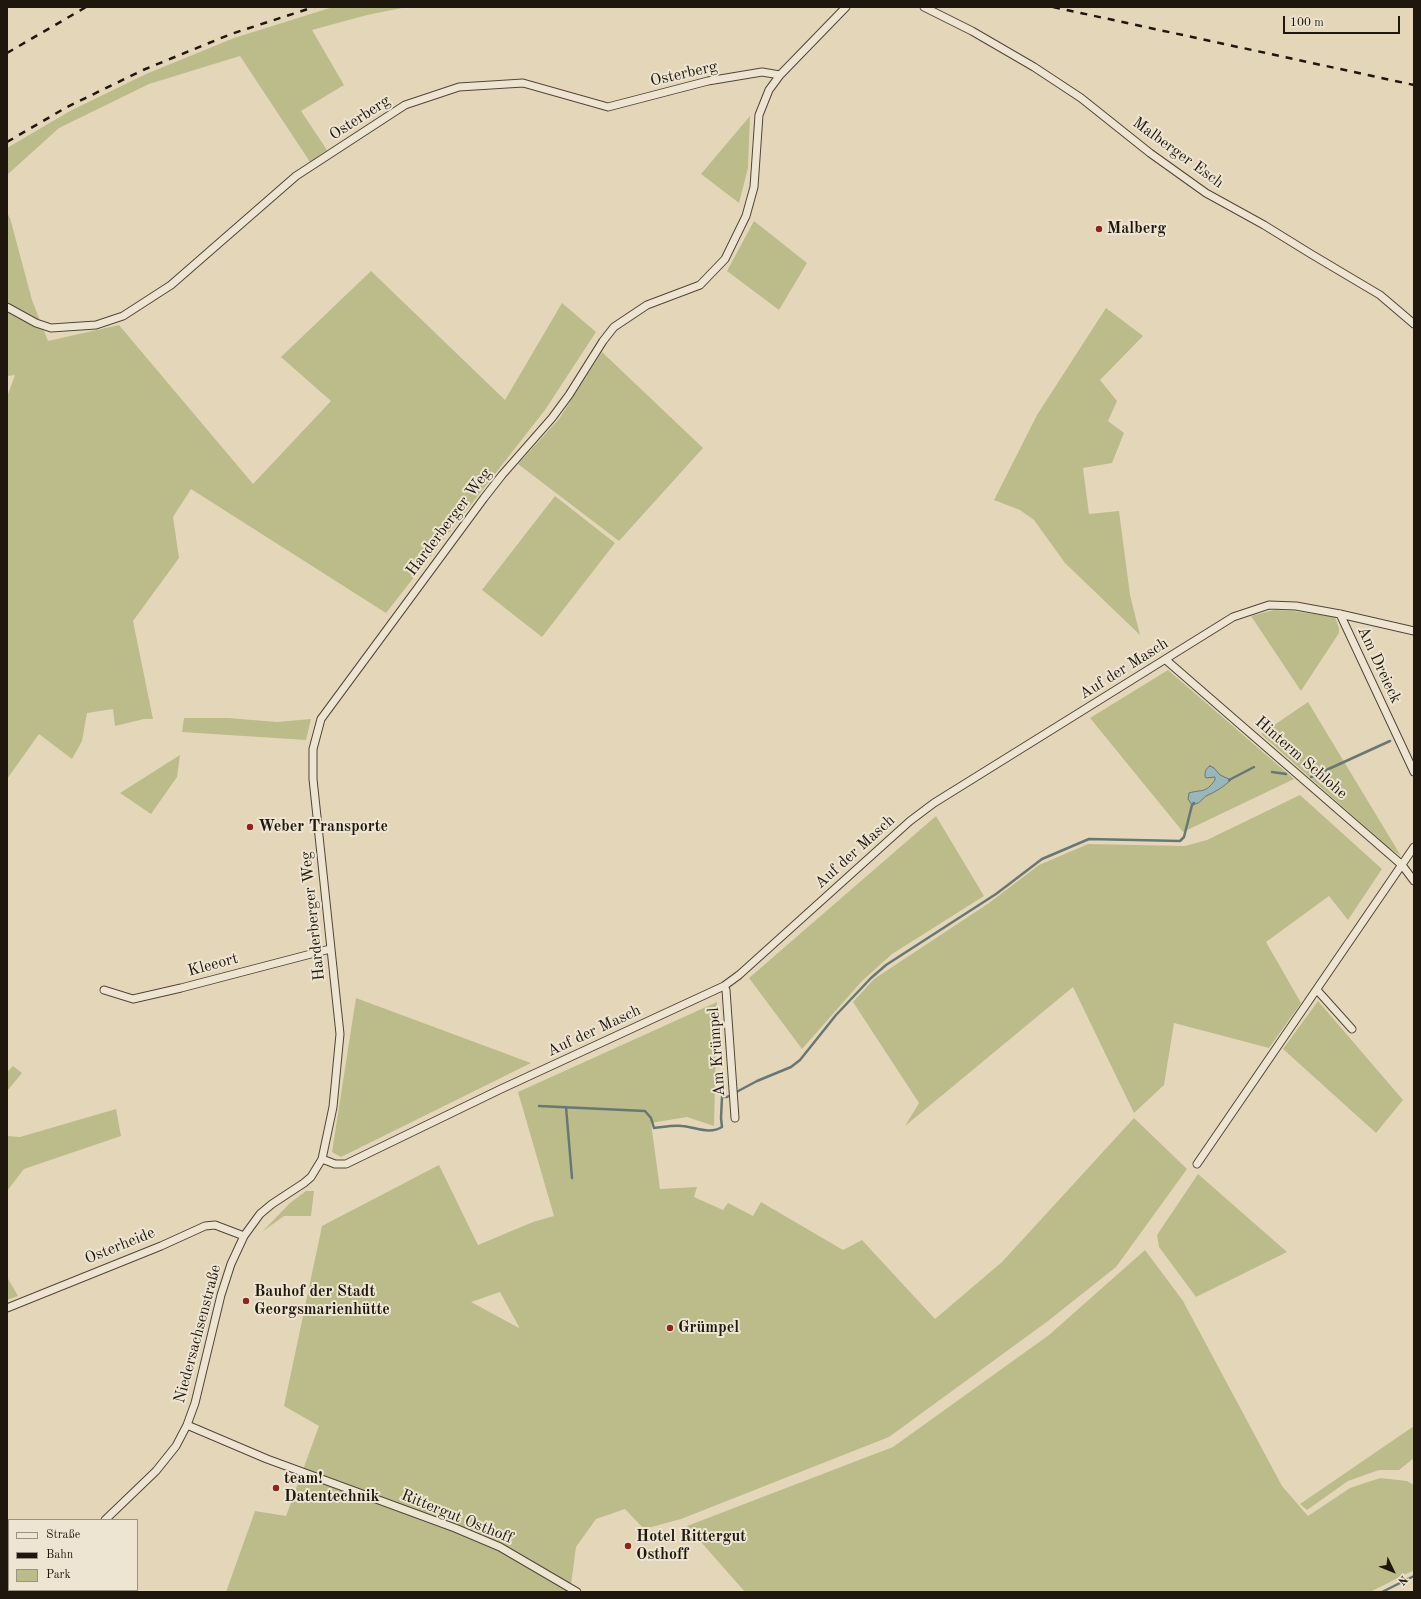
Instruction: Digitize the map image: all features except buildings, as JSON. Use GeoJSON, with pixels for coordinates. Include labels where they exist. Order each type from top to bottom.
{"type":"FeatureCollection","features":[{"type":"Feature","properties":{"kind":"street","name":"Harderberger Weg"},"geometry":{"type":"LineString","coordinates":[[322,1159],[333,1107],[340,1034],[313,779],[313,748],[320,719],[484,498],[552,418],[569,395],[603,341],[614,327],[648,305],[700,285],[725,260],[746,216],[754,187],[759,115],[769,90],[780,75],[846,7]]}},
{"type":"Feature","properties":{"kind":"street","name":"Malberger Esch"},"geometry":{"type":"LineString","coordinates":[[924,7],[972,31],[1034,67],[1081,98],[1150,153],[1206,193],[1264,225],[1380,295],[1414,324]]}},
{"type":"Feature","properties":{"kind":"street","name":"Osterberg"},"geometry":{"type":"LineString","coordinates":[[7,307],[36,323],[51,328],[96,325],[123,316],[171,285],[296,176],[405,105],[459,87],[523,83],[608,107],[708,81],[762,72],[780,75]]}},
{"type":"Feature","properties":{"kind":"street","name":"Auf der Masch"},"geometry":{"type":"LineString","coordinates":[[322,1159],[335,1164],[346,1164],[501,1089],[724,986],[739,975],[910,821],[934,803],[1233,617],[1269,605],[1296,606],[1340,614],[1414,631]]}},
{"type":"Feature","properties":{"kind":"street","name":"Am Dreieck"},"geometry":{"type":"LineString","coordinates":[[1340,614],[1414,772]]}},
{"type":"Feature","properties":{"kind":"street","name":"Hinterm Schlohe"},"geometry":{"type":"LineString","coordinates":[[1166,660],[1402,865],[1414,881]]}},
{"type":"Feature","properties":{"kind":"street"},"geometry":{"type":"LineString","coordinates":[[1197,1164],[1414,847]]}},
{"type":"Feature","properties":{"kind":"street","name":"Kleeort"},"geometry":{"type":"LineString","coordinates":[[104,990],[133,999],[181,988],[330,948]]}},
{"type":"Feature","properties":{"kind":"street","name":"Am Krümpel"},"geometry":{"type":"LineString","coordinates":[[724,986],[726,990],[735,1118]]}},
{"type":"Feature","properties":{"kind":"street"},"geometry":{"type":"LineString","coordinates":[[1317,990],[1352,1029]]}},
{"type":"Feature","properties":{"kind":"street","name":"Niedersachsenstraße"},"geometry":{"type":"LineString","coordinates":[[106,1519],[156,1472],[176,1446],[187,1426],[196,1403],[221,1295],[231,1264],[244,1236],[260,1214],[311,1177],[322,1159]]}},
{"type":"Feature","properties":{"kind":"street","name":"Osterheide"},"geometry":{"type":"LineString","coordinates":[[7,1308],[161,1246],[205,1226],[215,1225],[244,1236]]}},
{"type":"Feature","properties":{"kind":"street","name":"Rittergut Osthoff"},"geometry":{"type":"LineString","coordinates":[[187,1426],[267,1459],[454,1528],[494,1545],[577,1592]]}},
{"type":"Feature","properties":{"kind":"green space"},"geometry":{"type":"Polygon","coordinates":[[[333,7],[407,7],[367,15],[312,30],[344,85],[301,111],[327,150],[310,162],[240,56],[149,84],[59,128],[7,175],[7,148],[70,111],[146,74],[234,38],[333,7]]]}},
{"type":"Feature","properties":{"kind":"green space"},"geometry":{"type":"Polygon","coordinates":[[[750,116],[748,168],[739,203],[701,174],[750,116]]]}},
{"type":"Feature","properties":{"kind":"green space"},"geometry":{"type":"Polygon","coordinates":[[[7,213],[10,218],[32,300],[48,341],[119,325],[253,484],[331,401],[281,357],[371,271],[505,400],[562,303],[596,332],[545,410],[386,613],[191,489],[173,517],[179,558],[133,621],[153,719],[144,719],[115,726],[113,709],[87,713],[82,741],[72,759],[39,734],[7,779],[7,397],[15,375],[7,376],[7,213]]]}},
{"type":"Feature","properties":{"kind":"green space"},"geometry":{"type":"Polygon","coordinates":[[[754,221],[807,263],[779,310],[727,271],[754,221]]]}},
{"type":"Feature","properties":{"kind":"green space"},"geometry":{"type":"Polygon","coordinates":[[[1106,308],[1143,336],[1100,380],[1117,401],[1108,421],[1124,433],[1112,463],[1083,468],[1089,514],[1119,511],[1130,595],[1140,635],[1065,563],[1034,520],[1020,510],[994,500],[1037,415],[1106,308]]]}},
{"type":"Feature","properties":{"kind":"green space"},"geometry":{"type":"Polygon","coordinates":[[[602,352],[703,448],[619,541],[518,464],[559,419],[602,352]]]}},
{"type":"Feature","properties":{"kind":"green space"},"geometry":{"type":"Polygon","coordinates":[[[555,496],[615,543],[542,637],[482,590],[555,496]]]}},
{"type":"Feature","properties":{"kind":"green space"},"geometry":{"type":"Polygon","coordinates":[[[1274,610],[1335,617],[1339,628],[1339,633],[1301,691],[1251,616],[1274,610]]]}},
{"type":"Feature","properties":{"kind":"green space"},"geometry":{"type":"Polygon","coordinates":[[[1168,670],[1294,779],[1183,832],[1090,718],[1168,670]]]}},
{"type":"Feature","properties":{"kind":"green space"},"geometry":{"type":"Polygon","coordinates":[[[1308,702],[1401,856],[1389,848],[1261,734],[1308,702]]]}},
{"type":"Feature","properties":{"kind":"green space"},"geometry":{"type":"Polygon","coordinates":[[[184,718],[228,718],[277,722],[311,719],[306,740],[182,732],[184,718]]]}},
{"type":"Feature","properties":{"kind":"green space"},"geometry":{"type":"Polygon","coordinates":[[[180,755],[177,777],[151,814],[120,793],[180,755]]]}},
{"type":"Feature","properties":{"kind":"green space"},"geometry":{"type":"Polygon","coordinates":[[[1300,795],[1382,869],[1348,920],[1329,896],[1266,942],[1301,1003],[1269,1048],[1174,1023],[1164,1085],[1134,1113],[1073,987],[905,1126],[919,1103],[853,1002],[874,979],[989,903],[1039,865],[1088,844],[1185,846],[1207,840],[1300,795]]]}},
{"type":"Feature","properties":{"kind":"green space"},"geometry":{"type":"Polygon","coordinates":[[[936,816],[984,896],[892,954],[862,981],[802,1049],[749,978],[936,816]]]}},
{"type":"Feature","properties":{"kind":"green space"},"geometry":{"type":"Polygon","coordinates":[[[356,998],[531,1063],[341,1157],[332,1152],[356,998]]]}},
{"type":"Feature","properties":{"kind":"green space"},"geometry":{"type":"Polygon","coordinates":[[[1318,1001],[1403,1100],[1376,1133],[1283,1049],[1318,1001]]]}},
{"type":"Feature","properties":{"kind":"green space"},"geometry":{"type":"Polygon","coordinates":[[[717,1002],[714,1126],[687,1117],[651,1123],[660,1189],[697,1187],[694,1197],[723,1210],[728,1203],[753,1216],[761,1202],[843,1250],[862,1240],[935,1319],[1002,1262],[1134,1118],[1187,1169],[1116,1267],[1048,1321],[889,1437],[681,1519],[644,1529],[625,1509],[596,1519],[576,1547],[570,1592],[226,1592],[255,1511],[286,1516],[319,1426],[284,1406],[322,1226],[439,1165],[478,1245],[533,1222],[554,1216],[518,1092],[717,1002]],[[500,1292],[471,1302],[519,1328],[500,1292]]]}},
{"type":"Feature","properties":{"kind":"green space"},"geometry":{"type":"Polygon","coordinates":[[[13,1066],[22,1073],[7,1091],[7,1072],[13,1066]]]}},
{"type":"Feature","properties":{"kind":"green space"},"geometry":{"type":"Polygon","coordinates":[[[116,1109],[121,1136],[24,1169],[7,1191],[7,1136],[20,1137],[116,1109]]]}},
{"type":"Feature","properties":{"kind":"green space"},"geometry":{"type":"Polygon","coordinates":[[[1198,1174],[1287,1252],[1196,1297],[1159,1247],[1157,1235],[1198,1174]]]}},
{"type":"Feature","properties":{"kind":"green space"},"geometry":{"type":"Polygon","coordinates":[[[306,1191],[314,1191],[311,1216],[284,1216],[262,1232],[290,1203],[306,1191]]]}},
{"type":"Feature","properties":{"kind":"green space"},"geometry":{"type":"Polygon","coordinates":[[[1145,1250],[1183,1301],[1282,1486],[1308,1516],[1350,1488],[1380,1478],[1407,1481],[1414,1485],[1414,1570],[1370,1592],[745,1592],[687,1526],[893,1447],[1049,1335],[1145,1250]]]}},
{"type":"Feature","properties":{"kind":"green space"},"geometry":{"type":"Polygon","coordinates":[[[7,1277],[18,1296],[7,1300],[7,1277]]]}},
{"type":"Feature","properties":{"kind":"green space"},"geometry":{"type":"Polygon","coordinates":[[[1414,1426],[1414,1458],[1399,1470],[1379,1470],[1348,1481],[1307,1510],[1300,1504],[1414,1426]]]}},
{"type":"Feature","properties":{"kind":"water"},"geometry":{"type":"Polygon","coordinates":[[[1210,766],[1220,775],[1231,780],[1220,789],[1206,796],[1200,802],[1192,805],[1188,799],[1189,793],[1206,789],[1215,780],[1215,777],[1206,778],[1205,776],[1206,770],[1210,766]]]}},
{"type":"Feature","properties":{"kind":"waterway"},"geometry":{"type":"LineString","coordinates":[[1311,777],[1390,741]]}},
{"type":"Feature","properties":{"kind":"waterway"},"geometry":{"type":"LineString","coordinates":[[1229,780],[1254,767]]}},
{"type":"Feature","properties":{"kind":"waterway"},"geometry":{"type":"LineString","coordinates":[[1272,772],[1286,774]]}},
{"type":"Feature","properties":{"kind":"waterway"},"geometry":{"type":"LineString","coordinates":[[539,1106],[645,1111],[651,1118],[654,1128],[679,1126],[702,1130],[712,1130],[722,1127],[722,1097],[727,1097],[757,1081],[791,1067],[800,1060],[836,1015],[871,978],[886,965],[996,894],[1042,859],[1089,839],[1180,841],[1184,837],[1192,805],[1194,803]]}},
{"type":"Feature","properties":{"kind":"waterway"},"geometry":{"type":"LineString","coordinates":[[566,1107],[572,1178]]}},
{"type":"Feature","properties":{"kind":"waterway"},"geometry":{"type":"LineString","coordinates":[[1382,1592],[1414,1576]]}},
{"type":"Feature","properties":{"kind":"railway"},"geometry":{"type":"LineString","coordinates":[[7,53],[86,7]]}},
{"type":"Feature","properties":{"kind":"railway"},"geometry":{"type":"LineString","coordinates":[[7,142],[67,107],[143,70],[231,34],[314,7]]}},
{"type":"Feature","properties":{"kind":"railway"},"geometry":{"type":"LineString","coordinates":[[1053,7],[1414,85]]}},
{"type":"Feature","properties":{"kind":"place","name":"Malberg"},"geometry":{"type":"Point","coordinates":[1099,229]}},
{"type":"Feature","properties":{"kind":"place","name":"Weber Transporte"},"geometry":{"type":"Point","coordinates":[250,827]}},
{"type":"Feature","properties":{"kind":"place","name":"Bauhof der Stadt Georgsmarienhütte"},"geometry":{"type":"Point","coordinates":[246,1301]}},
{"type":"Feature","properties":{"kind":"place","name":"Grümpel"},"geometry":{"type":"Point","coordinates":[670,1328]}},
{"type":"Feature","properties":{"kind":"place","name":"team! Datentechnik"},"geometry":{"type":"Point","coordinates":[276,1488]}},
{"type":"Feature","properties":{"kind":"place","name":"Hotel Rittergut Osthoff"},"geometry":{"type":"Point","coordinates":[628,1546]}}]}
